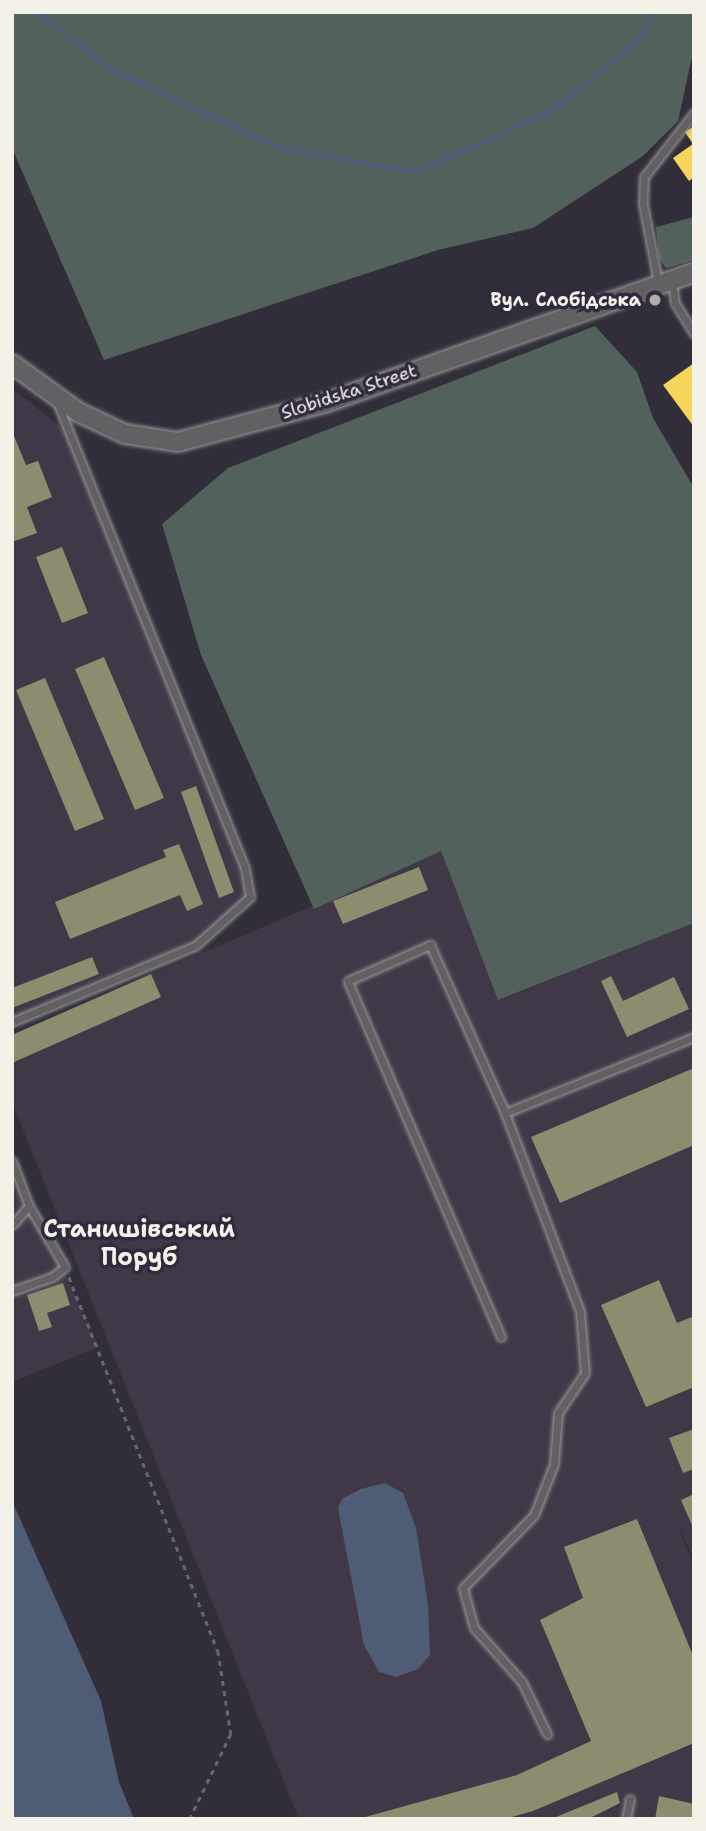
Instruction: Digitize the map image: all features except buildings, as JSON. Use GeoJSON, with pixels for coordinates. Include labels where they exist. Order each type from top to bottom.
{"type":"FeatureCollection","features":[{"type":"Feature","properties":{"kind":"street","name":"Slobidska Street"},"geometry":{"type":"LineString","coordinates":[[12,364],[78,412],[125,434],[178,442],[324,403],[694,272]]}},
{"type":"Feature","properties":{"kind":"lane"},"geometry":{"type":"LineString","coordinates":[[694,113],[644,177],[643,204],[665,281],[694,334]]}},
{"type":"Feature","properties":{"kind":"lane"},"geometry":{"type":"LineString","coordinates":[[12,1022],[195,946],[250,897],[245,868],[54,395]]}},
{"type":"Feature","properties":{"kind":"lane"},"geometry":{"type":"LineString","coordinates":[[501,1337],[348,981],[430,945],[505,1113],[580,1312],[585,1373],[558,1413],[554,1464],[534,1515],[463,1588],[474,1628],[522,1682],[547,1734]]}},
{"type":"Feature","properties":{"kind":"lane"},"geometry":{"type":"LineString","coordinates":[[505,1113],[694,1037]]}},
{"type":"Feature","properties":{"kind":"lane"},"geometry":{"type":"LineString","coordinates":[[12,1161],[29,1206],[65,1267],[52,1278],[12,1291]]}},
{"type":"Feature","properties":{"kind":"lane"},"geometry":{"type":"LineString","coordinates":[[12,1225],[29,1206]]}},
{"type":"Feature","properties":{"kind":"lane"},"geometry":{"type":"LineString","coordinates":[[626,1819],[630,1799]]}},
{"type":"Feature","properties":{"kind":"path"},"geometry":{"type":"LineString","coordinates":[[65,1267],[218,1651],[231,1734],[190,1819]]}},
{"type":"Feature","properties":{"kind":"shaded area"},"geometry":{"type":"Polygon","coordinates":[[[12,12],[694,12],[694,48],[678,121],[643,156],[533,228],[438,250],[104,360],[12,148],[12,12]]]}},
{"type":"Feature","properties":{"kind":"shaded area"},"geometry":{"type":"Polygon","coordinates":[[[694,217],[694,260],[666,268],[659,258],[656,227],[694,217]]]}},
{"type":"Feature","properties":{"kind":"shaded area"},"geometry":{"type":"Polygon","coordinates":[[[595,326],[637,372],[653,418],[694,488],[694,923],[498,1000],[441,851],[314,909],[201,655],[162,524],[228,468],[595,326]]]}},
{"type":"Feature","properties":{"kind":"shaded area"},"geometry":{"type":"Polygon","coordinates":[[[12,388],[70,435],[245,868],[250,897],[195,946],[12,1022],[12,388]]]}},
{"type":"Feature","properties":{"kind":"shaded area"},"geometry":{"type":"Polygon","coordinates":[[[441,851],[499,1000],[694,923],[694,1558],[677,1525],[694,1566],[694,1819],[299,1819],[12,1102],[12,1034],[441,851]]]}},
{"type":"Feature","properties":{"kind":"shaded area"},"geometry":{"type":"Polygon","coordinates":[[[12,1161],[99,1347],[12,1382],[12,1161]]]}},
{"type":"Feature","properties":{"kind":"water"},"geometry":{"type":"Polygon","coordinates":[[[385,1483],[403,1493],[416,1528],[428,1604],[430,1655],[418,1669],[396,1677],[379,1672],[364,1645],[338,1508],[342,1499],[361,1489],[385,1483]]]}},
{"type":"Feature","properties":{"kind":"water"},"geometry":{"type":"Polygon","coordinates":[[[12,1501],[101,1701],[119,1782],[134,1819],[12,1819],[12,1501]]]}},
{"type":"Feature","properties":{"kind":"waterway"},"geometry":{"type":"LineString","coordinates":[[39,12],[109,68],[279,147],[416,172],[552,110],[640,39],[653,12]]}},
{"type":"Feature","properties":{"kind":"place","name":"Вул. Слобідська"},"geometry":{"type":"Point","coordinates":[655,300]}},
{"type":"Feature","properties":{"kind":"district","name":"Станишівський Поруб"},"geometry":{"type":"Point","coordinates":[139,1244]}}]}
